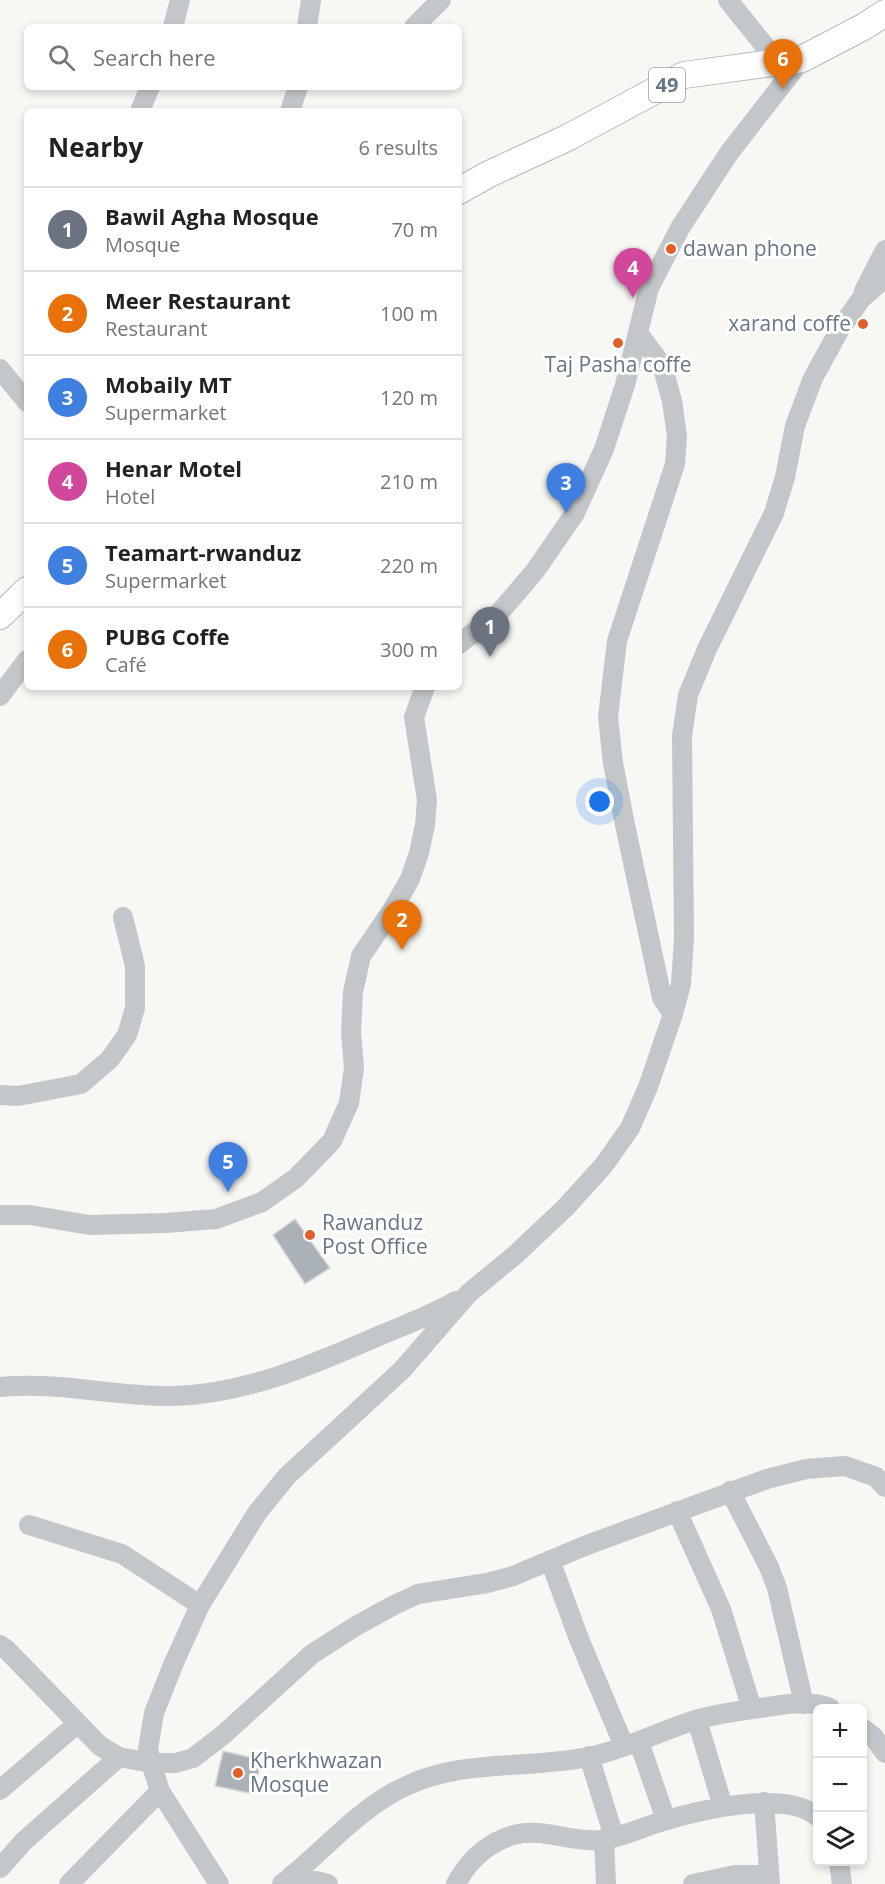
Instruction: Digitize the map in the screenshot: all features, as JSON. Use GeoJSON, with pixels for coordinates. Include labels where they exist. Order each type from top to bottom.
{"type":"FeatureCollection","features":[{"type":"Feature","properties":{"kind":"main road","name":"49"},"geometry":{"type":"LineString","coordinates":[[462,189],[487,175],[567,138],[684,75],[802,58],[865,26],[885,12]]}},
{"type":"Feature","properties":{"kind":"main road"},"geometry":{"type":"LineString","coordinates":[[0,616],[24,593]]}},
{"type":"Feature","properties":{"kind":"street"},"geometry":{"type":"LineString","coordinates":[[174,24],[180,0]]}},
{"type":"Feature","properties":{"kind":"street"},"geometry":{"type":"LineString","coordinates":[[307,24],[311,0]]}},
{"type":"Feature","properties":{"kind":"street"},"geometry":{"type":"LineString","coordinates":[[417,24],[441,0]]}},
{"type":"Feature","properties":{"kind":"street"},"geometry":{"type":"LineString","coordinates":[[729,0],[772,55],[802,58]]}},
{"type":"Feature","properties":{"kind":"street"},"geometry":{"type":"LineString","coordinates":[[462,642],[500,612],[535,571],[575,513],[604,449],[625,385],[649,288],[680,228],[729,153],[802,58]]}},
{"type":"Feature","properties":{"kind":"street"},"geometry":{"type":"LineString","coordinates":[[141,108],[149,90]]}},
{"type":"Feature","properties":{"kind":"street"},"geometry":{"type":"LineString","coordinates":[[291,108],[297,90]]}},
{"type":"Feature","properties":{"kind":"street"},"geometry":{"type":"LineString","coordinates":[[219,1884],[160,1791],[150,1763],[148,1749],[154,1713],[173,1665],[200,1605],[257,1513],[287,1476],[402,1370],[470,1293],[557,1216],[604,1165],[630,1128],[648,1087],[674,1014],[681,984],[684,938],[682,736],[688,696],[707,649],[774,513],[785,477],[795,426],[813,378],[840,329],[861,299],[885,250]]}},
{"type":"Feature","properties":{"kind":"street"},"geometry":{"type":"LineString","coordinates":[[861,299],[885,278]]}},
{"type":"Feature","properties":{"kind":"street"},"geometry":{"type":"LineString","coordinates":[[638,333],[662,365],[672,401],[676,436],[675,464],[617,641],[608,717],[613,763],[662,998],[674,1014]]}},
{"type":"Feature","properties":{"kind":"street"},"geometry":{"type":"LineString","coordinates":[[0,369],[24,398]]}},
{"type":"Feature","properties":{"kind":"street"},"geometry":{"type":"LineString","coordinates":[[0,696],[24,664]]}},
{"type":"Feature","properties":{"kind":"street"},"geometry":{"type":"LineString","coordinates":[[0,1215],[30,1215],[89,1225],[165,1224],[216,1219],[262,1202],[296,1178],[332,1141],[349,1103],[354,1068],[351,1032],[353,992],[362,956],[410,879],[425,825],[428,800],[414,717],[424,690]]}},
{"type":"Feature","properties":{"kind":"street"},"geometry":{"type":"LineString","coordinates":[[0,1095],[18,1096],[81,1084],[116,1051],[127,1035],[135,1008],[135,966],[123,917]]}},
{"type":"Feature","properties":{"kind":"street"},"geometry":{"type":"LineString","coordinates":[[0,1387],[26,1384],[171,1396],[213,1393],[295,1372],[432,1314],[470,1293]]}},
{"type":"Feature","properties":{"kind":"street"},"geometry":{"type":"LineString","coordinates":[[381,1335],[397,1338],[404,1346],[402,1370]]}},
{"type":"Feature","properties":{"kind":"street"},"geometry":{"type":"LineString","coordinates":[[2,1649],[100,1746],[119,1757],[150,1763],[176,1763],[193,1758],[223,1735],[312,1654],[356,1626],[418,1594],[488,1583],[513,1576],[730,1491],[806,1469],[845,1466],[876,1477],[885,1487]]}},
{"type":"Feature","properties":{"kind":"street"},"geometry":{"type":"LineString","coordinates":[[730,1491],[769,1567],[777,1588],[804,1704]]}},
{"type":"Feature","properties":{"kind":"street"},"geometry":{"type":"LineString","coordinates":[[677,1511],[721,1609],[752,1709]]}},
{"type":"Feature","properties":{"kind":"street"},"geometry":{"type":"LineString","coordinates":[[29,1525],[122,1554],[200,1605]]}},
{"type":"Feature","properties":{"kind":"street"},"geometry":{"type":"LineString","coordinates":[[550,1560],[579,1639],[632,1744],[666,1820]]}},
{"type":"Feature","properties":{"kind":"street"},"geometry":{"type":"LineString","coordinates":[[287,1880],[384,1798],[406,1786],[440,1773],[473,1766],[555,1762],[589,1756],[632,1744],[697,1720],[794,1703],[813,1704]]}},
{"type":"Feature","properties":{"kind":"street"},"geometry":{"type":"LineString","coordinates":[[697,1720],[723,1807]]}},
{"type":"Feature","properties":{"kind":"street"},"geometry":{"type":"LineString","coordinates":[[0,1790],[78,1723]]}},
{"type":"Feature","properties":{"kind":"street"},"geometry":{"type":"LineString","coordinates":[[867,1732],[873,1736],[885,1754]]}},
{"type":"Feature","properties":{"kind":"street"},"geometry":{"type":"LineString","coordinates":[[589,1756],[609,1839],[606,1884]]}},
{"type":"Feature","properties":{"kind":"street"},"geometry":{"type":"LineString","coordinates":[[0,1868],[24,1841],[119,1757]]}},
{"type":"Feature","properties":{"kind":"street"},"geometry":{"type":"LineString","coordinates":[[69,1884],[160,1791]]}},
{"type":"Feature","properties":{"kind":"street"},"geometry":{"type":"LineString","coordinates":[[693,1884],[735,1875],[770,1880],[764,1802]]}},
{"type":"Feature","properties":{"kind":"street"},"geometry":{"type":"LineString","coordinates":[[456,1884],[463,1871],[482,1850],[504,1838],[522,1832],[543,1832],[592,1841],[609,1839],[666,1820],[723,1807],[764,1802],[788,1805],[813,1813]]}},
{"type":"Feature","properties":{"kind":"street"},"geometry":{"type":"LineString","coordinates":[[840,1866],[842,1884]]}},
{"type":"Feature","properties":{"kind":"street"},"geometry":{"type":"LineString","coordinates":[[287,1880],[328,1884]]}},
{"type":"Feature","properties":{"kind":"building"},"geometry":{"type":"Polygon","coordinates":[[[295,1219],[330,1268],[305,1284],[273,1235],[295,1219]]]}},
{"type":"Feature","properties":{"kind":"building","name":"Kherkhwazan Mosque"},"geometry":{"type":"Polygon","coordinates":[[[223,1751],[262,1760],[253,1794],[215,1786],[223,1751]]]}},
{"type":"Feature","properties":{"kind":"place","name":"PUBG Coffe"},"geometry":{"type":"Point","coordinates":[783,89]}},
{"type":"Feature","properties":{"kind":"place","name":"dawan phone"},"geometry":{"type":"Point","coordinates":[671,249]}},
{"type":"Feature","properties":{"kind":"place","name":"Henar Motel"},"geometry":{"type":"Point","coordinates":[633,298]}},
{"type":"Feature","properties":{"kind":"place","name":"xarand coffe"},"geometry":{"type":"Point","coordinates":[863,324]}},
{"type":"Feature","properties":{"kind":"place","name":"Taj Pasha coffe"},"geometry":{"type":"Point","coordinates":[618,343]}},
{"type":"Feature","properties":{"kind":"place","name":"Mobaily MT"},"geometry":{"type":"Point","coordinates":[566,513]}},
{"type":"Feature","properties":{"kind":"place","name":"Bawil Agha Mosque"},"geometry":{"type":"Point","coordinates":[490,657]}},
{"type":"Feature","properties":{"kind":"place","name":"Meer Restaurant"},"geometry":{"type":"Point","coordinates":[402,950]}},
{"type":"Feature","properties":{"kind":"place","name":"Teamart-rwanduz"},"geometry":{"type":"Point","coordinates":[228,1192]}},
{"type":"Feature","properties":{"kind":"place","name":"Rawanduz Post Office"},"geometry":{"type":"Point","coordinates":[310,1235]}},
{"type":"Feature","properties":{"kind":"place","name":"Kherkhwazan Mosque"},"geometry":{"type":"Point","coordinates":[238,1773]}}]}
